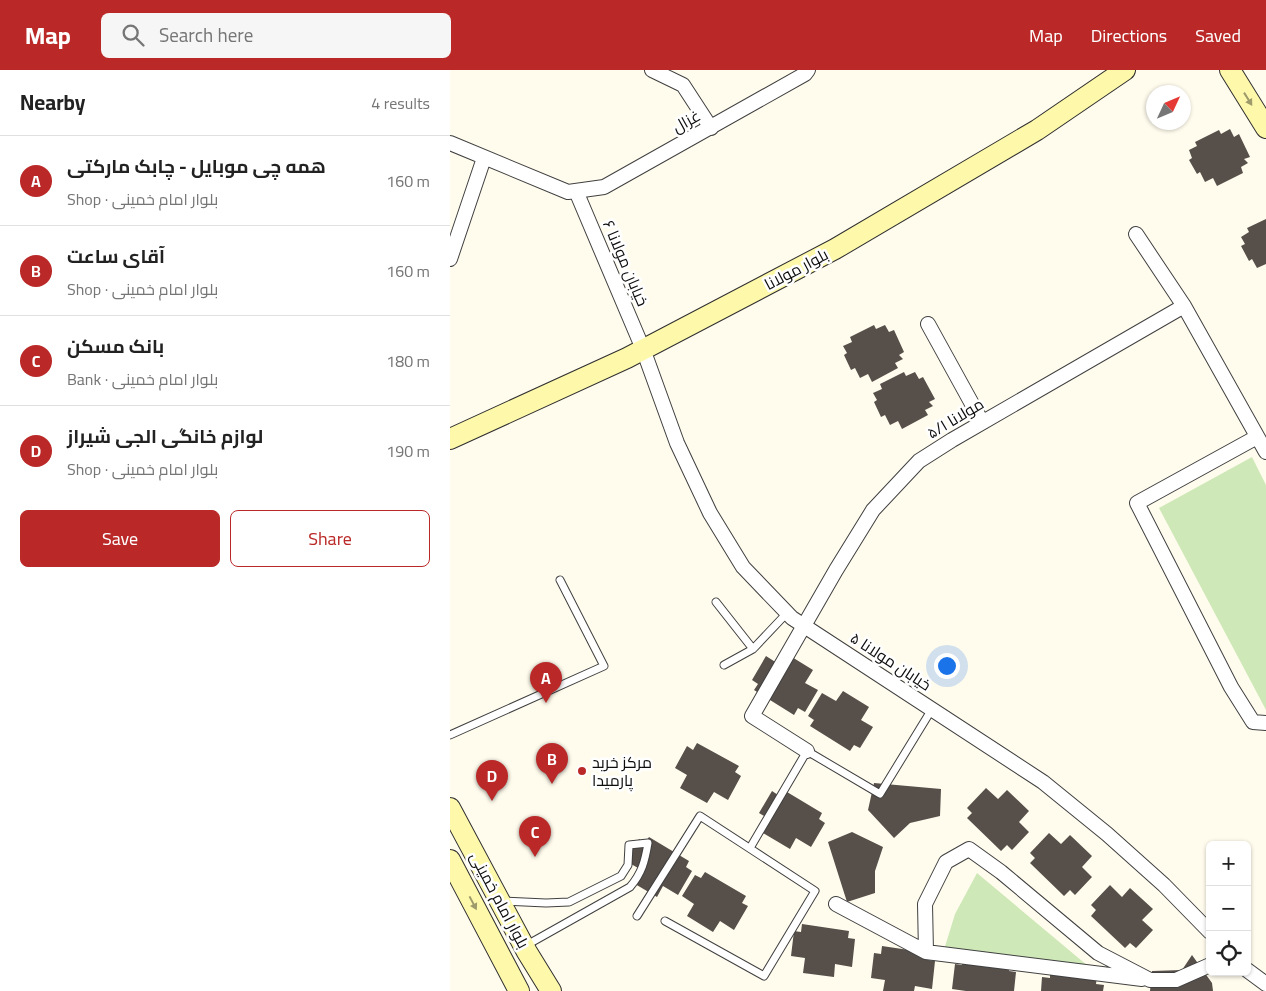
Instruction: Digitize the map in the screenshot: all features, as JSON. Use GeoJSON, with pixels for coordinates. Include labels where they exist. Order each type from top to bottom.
{"type":"FeatureCollection","features":[{"type":"Feature","properties":{"kind":"street"},"geometry":{"type":"LineString","coordinates":[[652,70],[683,85],[710,128]]}},
{"type":"Feature","properties":{"kind":"street","name":"غزال"},"geometry":{"type":"LineString","coordinates":[[576,191],[604,187],[805,74],[808,70]]}},
{"type":"Feature","properties":{"kind":"street","name":"بلوار مولانا"},"geometry":{"type":"LineString","coordinates":[[450,439],[643,349],[835,249],[1037,130],[1125,70]]}},
{"type":"Feature","properties":{"kind":"street"},"geometry":{"type":"LineString","coordinates":[[1230,70],[1266,128]]}},
{"type":"Feature","properties":{"kind":"street"},"geometry":{"type":"LineString","coordinates":[[450,143],[568,192],[576,191]]}},
{"type":"Feature","properties":{"kind":"street"},"geometry":{"type":"LineString","coordinates":[[450,259],[484,158]]}},
{"type":"Feature","properties":{"kind":"street","name":"خیابان مولانا ۶"},"geometry":{"type":"LineString","coordinates":[[576,191],[643,349]]}},
{"type":"Feature","properties":{"kind":"street"},"geometry":{"type":"LineString","coordinates":[[1136,234],[1184,306],[1266,452]]}},
{"type":"Feature","properties":{"kind":"street","name":"مولانا ۵/۱"},"geometry":{"type":"LineString","coordinates":[[807,751],[752,716],[803,625],[872,510],[919,460],[1184,306]]}},
{"type":"Feature","properties":{"kind":"street"},"geometry":{"type":"LineString","coordinates":[[928,324],[982,422]]}},
{"type":"Feature","properties":{"kind":"street","name":"خیابان مولانا ۵"},"geometry":{"type":"LineString","coordinates":[[643,349],[677,443],[710,513],[743,567],[787,613],[1044,782],[1107,834],[1164,885],[1209,931]]}},
{"type":"Feature","properties":{"kind":"street"},"geometry":{"type":"LineString","coordinates":[[1257,437],[1137,503],[1231,687],[1253,722],[1266,724]]}},
{"type":"Feature","properties":{"kind":"street","name":"بلوار امام خمینی"},"geometry":{"type":"LineString","coordinates":[[450,808],[524,946],[551,991]]}},
{"type":"Feature","properties":{"kind":"street"},"geometry":{"type":"LineString","coordinates":[[926,952],[925,904],[946,862],[968,849],[1001,872],[1098,953],[1150,980]]}},
{"type":"Feature","properties":{"kind":"street","name":"بلوار امام خمینی"},"geometry":{"type":"LineString","coordinates":[[450,860],[518,991]]}},
{"type":"Feature","properties":{"kind":"street"},"geometry":{"type":"LineString","coordinates":[[836,904],[926,952],[1150,980],[1176,980],[1206,967]]}},
{"type":"Feature","properties":{"kind":"street"},"geometry":{"type":"LineString","coordinates":[[1251,973],[1266,984]]}},
{"type":"Feature","properties":{"kind":"lane"},"geometry":{"type":"LineString","coordinates":[[450,736],[604,666],[560,580]]}},
{"type":"Feature","properties":{"kind":"lane"},"geometry":{"type":"LineString","coordinates":[[716,602],[752,649]]}},
{"type":"Feature","properties":{"kind":"lane"},"geometry":{"type":"LineString","coordinates":[[724,665],[752,649],[787,613]]}},
{"type":"Feature","properties":{"kind":"lane"},"geometry":{"type":"LineString","coordinates":[[750,848],[807,751],[880,794],[932,709]]}},
{"type":"Feature","properties":{"kind":"lane"},"geometry":{"type":"LineString","coordinates":[[637,916],[700,816],[815,891],[764,976],[665,921]]}},
{"type":"Feature","properties":{"kind":"lane"},"geometry":{"type":"LineString","coordinates":[[500,901],[569,902],[621,876],[628,866],[629,845],[648,844],[646,858],[639,877],[630,887],[524,946]]}},
{"type":"Feature","properties":{"kind":"green space"},"geometry":{"type":"Polygon","coordinates":[[[1252,457],[1266,485],[1266,710],[1159,508],[1252,457]]]}},
{"type":"Feature","properties":{"kind":"green space"},"geometry":{"type":"Polygon","coordinates":[[[977,873],[1094,971],[943,953],[955,914],[977,873]]]}},
{"type":"Feature","properties":{"kind":"building"},"geometry":{"type":"Polygon","coordinates":[[[1230,129],[1234,137],[1239,134],[1250,157],[1244,159],[1248,163],[1241,167],[1243,173],[1217,186],[1213,178],[1205,182],[1200,172],[1197,174],[1189,160],[1192,158],[1189,150],[1197,146],[1195,142],[1219,130],[1221,134],[1230,129]]]}},
{"type":"Feature","properties":{"kind":"building"},"geometry":{"type":"Polygon","coordinates":[[[1266,219],[1266,264],[1257,268],[1252,259],[1249,261],[1241,246],[1245,244],[1241,237],[1249,232],[1247,228],[1266,219]]]}},
{"type":"Feature","properties":{"kind":"building"},"geometry":{"type":"Polygon","coordinates":[[[874,325],[876,329],[885,325],[889,332],[894,330],[904,352],[899,355],[903,359],[895,363],[898,368],[872,382],[868,374],[860,378],[855,368],[851,370],[844,355],[847,353],[843,346],[852,342],[850,337],[874,325]]]}},
{"type":"Feature","properties":{"kind":"building"},"geometry":{"type":"Polygon","coordinates":[[[904,372],[906,376],[915,372],[919,379],[923,377],[935,399],[929,402],[933,406],[925,410],[928,415],[902,429],[898,421],[890,425],[885,415],[881,417],[874,402],[877,400],[873,393],[882,389],[880,384],[904,372]]]}},
{"type":"Feature","properties":{"kind":"building"},"geometry":{"type":"Polygon","coordinates":[[[787,654],[813,670],[805,683],[818,690],[805,712],[798,708],[794,715],[754,690],[758,684],[752,680],[766,656],[780,665],[787,654]]]}},
{"type":"Feature","properties":{"kind":"building"},"geometry":{"type":"Polygon","coordinates":[[[843,691],[869,707],[861,720],[873,727],[860,748],[854,745],[850,751],[810,726],[814,720],[808,716],[822,693],[836,701],[843,691]]]}},
{"type":"Feature","properties":{"kind":"building"},"geometry":{"type":"Polygon","coordinates":[[[697,743],[739,766],[735,772],[741,776],[728,800],[714,792],[707,803],[680,788],[687,775],[675,768],[687,746],[693,750],[697,743]]]}},
{"type":"Feature","properties":{"kind":"building"},"geometry":{"type":"Polygon","coordinates":[[[874,783],[941,789],[940,816],[910,823],[894,838],[868,810],[874,783]]]}},
{"type":"Feature","properties":{"kind":"building"},"geometry":{"type":"Polygon","coordinates":[[[986,788],[998,799],[1007,790],[1029,811],[1019,822],[1029,832],[1012,850],[1007,845],[1001,851],[967,818],[972,813],[967,808],[986,788]]]}},
{"type":"Feature","properties":{"kind":"building"},"geometry":{"type":"Polygon","coordinates":[[[782,789],[822,813],[819,819],[825,823],[811,847],[796,838],[790,849],[763,833],[771,820],[759,813],[772,791],[778,795],[782,789]]]}},
{"type":"Feature","properties":{"kind":"building"},"geometry":{"type":"Polygon","coordinates":[[[852,832],[883,847],[875,871],[875,893],[847,902],[828,842],[852,832]]]}},
{"type":"Feature","properties":{"kind":"building"},"geometry":{"type":"Polygon","coordinates":[[[1049,833],[1061,844],[1070,835],[1092,856],[1082,867],[1092,877],[1075,895],[1070,890],[1064,896],[1030,863],[1035,858],[1030,853],[1049,833]]]}},
{"type":"Feature","properties":{"kind":"building"},"geometry":{"type":"Polygon","coordinates":[[[649,837],[689,861],[686,867],[692,871],[678,895],[663,886],[657,897],[630,881],[638,868],[626,861],[639,839],[645,843],[649,837]]]}},
{"type":"Feature","properties":{"kind":"building"},"geometry":{"type":"Polygon","coordinates":[[[705,872],[746,896],[742,903],[748,906],[734,930],[720,921],[713,932],[687,916],[694,904],[682,896],[695,875],[701,878],[705,872]]]}},
{"type":"Feature","properties":{"kind":"building"},"geometry":{"type":"Polygon","coordinates":[[[1110,885],[1122,897],[1130,888],[1153,909],[1142,920],[1153,930],[1136,948],[1130,943],[1125,948],[1091,916],[1096,910],[1091,905],[1110,885]]]}},
{"type":"Feature","properties":{"kind":"building"},"geometry":{"type":"Polygon","coordinates":[[[802,924],[849,931],[848,938],[855,939],[852,967],[835,964],[834,977],[803,973],[805,958],[791,956],[794,931],[801,932],[802,924]]]}},
{"type":"Feature","properties":{"kind":"building"},"geometry":{"type":"Polygon","coordinates":[[[882,946],[929,953],[928,960],[935,961],[932,989],[915,986],[914,991],[883,991],[885,980],[871,978],[874,953],[881,954],[882,946]]]}},
{"type":"Feature","properties":{"kind":"building"},"geometry":{"type":"Polygon","coordinates":[[[1192,955],[1212,983],[1213,991],[1150,991],[1152,971],[1182,970],[1192,955]]]}},
{"type":"Feature","properties":{"kind":"building"},"geometry":{"type":"Polygon","coordinates":[[[963,957],[1010,964],[1009,971],[1016,972],[1014,991],[966,991],[952,989],[955,964],[962,965],[963,957]]]}},
{"type":"Feature","properties":{"kind":"building"},"geometry":{"type":"Polygon","coordinates":[[[1050,970],[1097,976],[1096,984],[1104,985],[1103,991],[1041,991],[1042,977],[1050,978],[1050,970]]]}},
{"type":"Feature","properties":{"kind":"place","name":"همه چی موبایل - چابک مارکتی"},"geometry":{"type":"Point","coordinates":[546,703]}},
{"type":"Feature","properties":{"kind":"place","name":"مرکز خرید پارمیدا"},"geometry":{"type":"Point","coordinates":[582,771]}},
{"type":"Feature","properties":{"kind":"place","name":"آقای ساعت"},"geometry":{"type":"Point","coordinates":[552,784]}},
{"type":"Feature","properties":{"kind":"place","name":"لوازم خانگی الجی شیراز"},"geometry":{"type":"Point","coordinates":[492,801]}},
{"type":"Feature","properties":{"kind":"place","name":"بانک مسکن"},"geometry":{"type":"Point","coordinates":[535,857]}}]}
